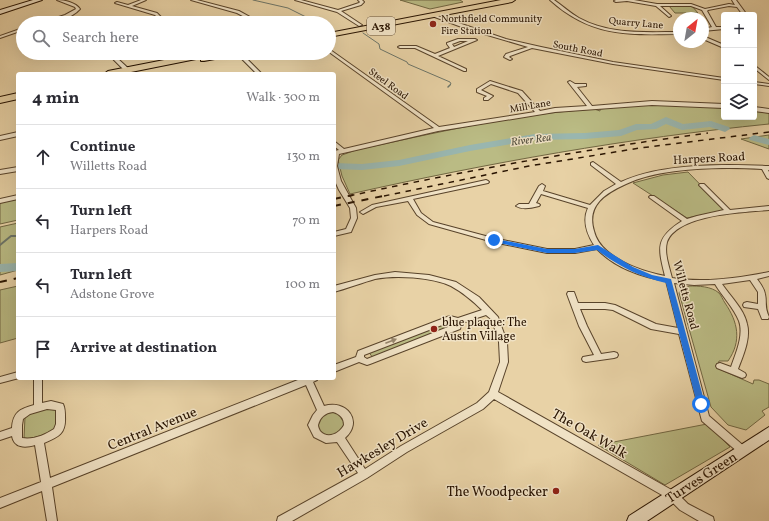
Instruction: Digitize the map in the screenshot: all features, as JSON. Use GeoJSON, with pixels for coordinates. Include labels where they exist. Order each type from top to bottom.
{"type":"FeatureCollection","features":[{"type":"Feature","properties":{"kind":"highway","name":"A38"},"geometry":{"type":"LineString","coordinates":[[336,34],[480,0]]}},
{"type":"Feature","properties":{"kind":"highway","name":"A38"},"geometry":{"type":"LineString","coordinates":[[336,30],[512,0]]}},
{"type":"Feature","properties":{"kind":"highway"},"geometry":{"type":"LineString","coordinates":[[130,72],[182,60]]}},
{"type":"Feature","properties":{"kind":"highway"},"geometry":{"type":"LineString","coordinates":[[130,72],[198,60]]}},
{"type":"Feature","properties":{"kind":"highway"},"geometry":{"type":"LineString","coordinates":[[0,94],[16,91]]}},
{"type":"Feature","properties":{"kind":"highway"},"geometry":{"type":"LineString","coordinates":[[0,100],[16,96]]}},
{"type":"Feature","properties":{"kind":"street"},"geometry":{"type":"LineString","coordinates":[[0,12],[39,0]]}},
{"type":"Feature","properties":{"kind":"street"},"geometry":{"type":"LineString","coordinates":[[59,0],[76,6],[78,9],[75,12],[63,16]]}},
{"type":"Feature","properties":{"kind":"street"},"geometry":{"type":"LineString","coordinates":[[128,6],[144,0]]}},
{"type":"Feature","properties":{"kind":"street"},"geometry":{"type":"LineString","coordinates":[[193,0],[238,12],[246,16]]}},
{"type":"Feature","properties":{"kind":"street"},"geometry":{"type":"LineString","coordinates":[[297,0],[338,11],[360,25]]}},
{"type":"Feature","properties":{"kind":"street"},"geometry":{"type":"LineString","coordinates":[[338,11],[360,4],[362,2],[360,0]]}},
{"type":"Feature","properties":{"kind":"street","name":"Quarry Lane"},"geometry":{"type":"LineString","coordinates":[[552,0],[581,21],[595,26],[639,33],[673,34]]}},
{"type":"Feature","properties":{"kind":"street"},"geometry":{"type":"LineString","coordinates":[[616,1],[627,0],[657,5],[691,6],[706,10],[730,5],[738,6]]}},
{"type":"Feature","properties":{"kind":"street"},"geometry":{"type":"LineString","coordinates":[[734,0],[743,12]]}},
{"type":"Feature","properties":{"kind":"street"},"geometry":{"type":"LineString","coordinates":[[117,3],[156,14],[158,16]]}},
{"type":"Feature","properties":{"kind":"street"},"geometry":{"type":"LineString","coordinates":[[657,5],[669,16]]}},
{"type":"Feature","properties":{"kind":"street"},"geometry":{"type":"LineString","coordinates":[[706,10],[704,10],[715,28]]}},
{"type":"Feature","properties":{"kind":"street","name":"South Road"},"geometry":{"type":"LineString","coordinates":[[430,13],[486,34],[531,47],[594,60],[721,79]]}},
{"type":"Feature","properties":{"kind":"street"},"geometry":{"type":"LineString","coordinates":[[709,29],[721,28]]}},
{"type":"Feature","properties":{"kind":"street"},"geometry":{"type":"LineString","coordinates":[[0,37],[16,31]]}},
{"type":"Feature","properties":{"kind":"street"},"geometry":{"type":"LineString","coordinates":[[434,56],[453,49],[449,44],[459,40],[475,40],[486,34]]}},
{"type":"Feature","properties":{"kind":"street"},"geometry":{"type":"LineString","coordinates":[[709,40],[721,45]]}},
{"type":"Feature","properties":{"kind":"street"},"geometry":{"type":"LineString","coordinates":[[400,47],[413,45],[463,70]]}},
{"type":"Feature","properties":{"kind":"street"},"geometry":{"type":"LineString","coordinates":[[510,59],[506,57],[531,47]]}},
{"type":"Feature","properties":{"kind":"street","name":"Steel Road"},"geometry":{"type":"LineString","coordinates":[[336,55],[438,129]]}},
{"type":"Feature","properties":{"kind":"street"},"geometry":{"type":"LineString","coordinates":[[117,60],[130,72]]}},
{"type":"Feature","properties":{"kind":"street"},"geometry":{"type":"LineString","coordinates":[[245,60],[258,72]]}},
{"type":"Feature","properties":{"kind":"street"},"geometry":{"type":"LineString","coordinates":[[757,68],[766,73],[769,79]]}},
{"type":"Feature","properties":{"kind":"street"},"geometry":{"type":"LineString","coordinates":[[486,99],[491,96],[479,91],[479,89],[492,80],[520,92],[539,113]]}},
{"type":"Feature","properties":{"kind":"street"},"geometry":{"type":"LineString","coordinates":[[757,83],[769,85]]}},
{"type":"Feature","properties":{"kind":"street"},"geometry":{"type":"LineString","coordinates":[[584,85],[572,84],[590,107]]}},
{"type":"Feature","properties":{"kind":"street","name":"Mill Lane"},"geometry":{"type":"LineString","coordinates":[[337,152],[438,129],[539,113],[590,107],[652,103],[721,106]]}},
{"type":"Feature","properties":{"kind":"street"},"geometry":{"type":"LineString","coordinates":[[757,109],[769,111]]}},
{"type":"Feature","properties":{"kind":"street"},"geometry":{"type":"LineString","coordinates":[[0,138],[16,134]]}},
{"type":"Feature","properties":{"kind":"street"},"geometry":{"type":"LineString","coordinates":[[593,164],[620,184]]}},
{"type":"Feature","properties":{"kind":"street","name":"Harpers Road"},"geometry":{"type":"LineString","coordinates":[[591,207],[604,193],[620,184],[637,178],[683,169],[713,167],[766,168]]}},
{"type":"Feature","properties":{"kind":"street"},"geometry":{"type":"LineString","coordinates":[[0,172],[16,168]]}},
{"type":"Feature","properties":{"kind":"street"},"geometry":{"type":"LineString","coordinates":[[766,168],[769,177]]}},
{"type":"Feature","properties":{"kind":"street"},"geometry":{"type":"LineString","coordinates":[[336,172],[342,190],[353,208],[354,218],[349,231],[336,234]]}},
{"type":"Feature","properties":{"kind":"street"},"geometry":{"type":"LineString","coordinates":[[363,212],[374,206],[486,182]]}},
{"type":"Feature","properties":{"kind":"street"},"geometry":{"type":"LineString","coordinates":[[479,184],[484,189]]}},
{"type":"Feature","properties":{"kind":"street"},"geometry":{"type":"LineString","coordinates":[[702,185],[729,212]]}},
{"type":"Feature","properties":{"kind":"street"},"geometry":{"type":"LineString","coordinates":[[519,206],[534,205],[541,189],[591,207],[588,225],[598,247],[614,260],[630,269],[650,277],[669,281],[717,282],[769,274]]}},
{"type":"Feature","properties":{"kind":"street"},"geometry":{"type":"LineString","coordinates":[[652,197],[686,221]]}},
{"type":"Feature","properties":{"kind":"street"},"geometry":{"type":"LineString","coordinates":[[0,202],[16,198]]}},
{"type":"Feature","properties":{"kind":"street"},"geometry":{"type":"LineString","coordinates":[[410,198],[419,214],[431,223],[494,240],[547,251],[575,251],[598,247]]}},
{"type":"Feature","properties":{"kind":"street","name":"Willetts Road"},"geometry":{"type":"LineString","coordinates":[[742,450],[706,418],[663,255],[665,240],[675,228],[686,221],[729,212],[769,208]]}},
{"type":"Feature","properties":{"kind":"street"},"geometry":{"type":"LineString","coordinates":[[336,288],[386,275],[405,274],[442,280],[462,289],[476,299],[488,311],[495,319],[500,330],[504,362],[493,394]]}},
{"type":"Feature","properties":{"kind":"street"},"geometry":{"type":"LineString","coordinates":[[752,277],[760,288],[762,296],[760,307],[765,317]]}},
{"type":"Feature","properties":{"kind":"street"},"geometry":{"type":"LineString","coordinates":[[717,282],[743,322],[743,336],[740,352],[733,371]]}},
{"type":"Feature","properties":{"kind":"street"},"geometry":{"type":"LineString","coordinates":[[571,294],[583,326],[599,357]]}},
{"type":"Feature","properties":{"kind":"street"},"geometry":{"type":"LineString","coordinates":[[747,305],[760,307]]}},
{"type":"Feature","properties":{"kind":"street"},"geometry":{"type":"LineString","coordinates":[[576,306],[605,306],[615,308],[654,327],[683,332]]}},
{"type":"Feature","properties":{"kind":"street"},"geometry":{"type":"LineString","coordinates":[[336,369],[359,359],[361,353],[376,347],[450,319],[458,321],[488,311]]}},
{"type":"Feature","properties":{"kind":"street"},"geometry":{"type":"LineString","coordinates":[[586,359],[614,355]]}},
{"type":"Feature","properties":{"kind":"street"},"geometry":{"type":"LineString","coordinates":[[720,366],[742,375]]}},
{"type":"Feature","properties":{"kind":"street"},"geometry":{"type":"LineString","coordinates":[[0,380],[16,376]]}},
{"type":"Feature","properties":{"kind":"street"},"geometry":{"type":"LineString","coordinates":[[38,380],[38,407]]}},
{"type":"Feature","properties":{"kind":"street","name":"Central Avenue"},"geometry":{"type":"LineString","coordinates":[[0,503],[307,380]]}},
{"type":"Feature","properties":{"kind":"street"},"geometry":{"type":"LineString","coordinates":[[310,380],[322,411]]}},
{"type":"Feature","properties":{"kind":"street","name":"Hawkesley Drive"},"geometry":{"type":"LineString","coordinates":[[282,521],[364,475],[404,449],[480,406],[493,394]]}},
{"type":"Feature","properties":{"kind":"street","name":"The Oak Walk"},"geometry":{"type":"LineString","coordinates":[[493,394],[672,496],[684,508],[709,521]]}},
{"type":"Feature","properties":{"kind":"street"},"geometry":{"type":"LineString","coordinates":[[51,405],[60,407],[60,428],[54,435],[23,444],[17,439],[17,430],[18,418],[20,415],[38,407],[51,405]]}},
{"type":"Feature","properties":{"kind":"street"},"geometry":{"type":"LineString","coordinates":[[333,408],[339,409],[347,416],[349,425],[340,438],[327,440],[317,434],[313,424],[314,419],[322,411],[333,408]]}},
{"type":"Feature","properties":{"kind":"street"},"geometry":{"type":"LineString","coordinates":[[0,436],[17,430]]}},
{"type":"Feature","properties":{"kind":"street","name":"Turves Green"},"geometry":{"type":"LineString","coordinates":[[634,521],[769,433]]}},
{"type":"Feature","properties":{"kind":"street"},"geometry":{"type":"LineString","coordinates":[[340,438],[364,475]]}},
{"type":"Feature","properties":{"kind":"street"},"geometry":{"type":"LineString","coordinates":[[39,440],[52,521]]}},
{"type":"Feature","properties":{"kind":"green space"},"geometry":{"type":"Polygon","coordinates":[[[400,0],[460,0],[463,2],[430,9],[400,0]]]}},
{"type":"Feature","properties":{"kind":"green space"},"geometry":{"type":"Polygon","coordinates":[[[669,6],[692,6],[697,12],[674,12],[669,6]]]}},
{"type":"Feature","properties":{"kind":"green space"},"geometry":{"type":"Polygon","coordinates":[[[645,104],[721,108],[721,120],[757,120],[757,111],[769,113],[769,124],[663,136],[611,144],[506,162],[350,194],[342,176],[338,160],[342,155],[356,150],[475,125],[534,115],[594,109],[600,111],[600,109],[645,104]]]}},
{"type":"Feature","properties":{"kind":"green space"},"geometry":{"type":"Polygon","coordinates":[[[769,135],[769,149],[741,139],[769,135]]]}},
{"type":"Feature","properties":{"kind":"green space"},"geometry":{"type":"Polygon","coordinates":[[[688,172],[725,210],[687,218],[633,183],[663,175],[688,172]]]}},
{"type":"Feature","properties":{"kind":"green space"},"geometry":{"type":"Polygon","coordinates":[[[16,199],[16,220],[0,224],[0,203],[16,199]]]}},
{"type":"Feature","properties":{"kind":"green space"},"geometry":{"type":"Polygon","coordinates":[[[16,223],[16,271],[0,275],[0,227],[16,223]]]}},
{"type":"Feature","properties":{"kind":"green space"},"geometry":{"type":"Polygon","coordinates":[[[16,286],[16,339],[0,343],[0,290],[16,286]]]}},
{"type":"Feature","properties":{"kind":"green space"},"geometry":{"type":"Polygon","coordinates":[[[689,286],[704,287],[719,293],[733,317],[737,332],[735,346],[728,361],[719,361],[717,368],[753,384],[754,380],[759,380],[769,384],[769,407],[762,411],[765,415],[746,430],[728,425],[711,407],[679,293],[689,286]]]}},
{"type":"Feature","properties":{"kind":"green space"},"geometry":{"type":"Polygon","coordinates":[[[451,321],[455,323],[454,325],[373,358],[368,351],[451,321]]]}},
{"type":"Feature","properties":{"kind":"green space"},"geometry":{"type":"Polygon","coordinates":[[[56,408],[57,428],[51,433],[28,439],[24,438],[25,417],[38,409],[56,408]]]}},
{"type":"Feature","properties":{"kind":"green space"},"geometry":{"type":"Polygon","coordinates":[[[328,411],[342,413],[346,425],[332,437],[318,432],[317,420],[328,411]]]}},
{"type":"Feature","properties":{"kind":"green space"},"geometry":{"type":"Polygon","coordinates":[[[707,424],[730,447],[665,485],[598,445],[707,424]]]}},
{"type":"Feature","properties":{"kind":"waterway"},"geometry":{"type":"LineString","coordinates":[[253,0],[288,8],[304,16]]}},
{"type":"Feature","properties":{"kind":"waterway"},"geometry":{"type":"LineString","coordinates":[[363,33],[379,44],[380,49],[407,62],[408,64],[450,82],[451,84],[448,87]]}},
{"type":"Feature","properties":{"kind":"waterway","name":"River Rea"},"geometry":{"type":"LineString","coordinates":[[336,166],[362,167],[399,163],[470,148],[535,137],[585,136],[621,133],[636,127],[653,127],[666,120],[682,127],[711,124],[725,129]]}},
{"type":"Feature","properties":{"kind":"waterway","name":"River Rea"},"geometry":{"type":"LineString","coordinates":[[754,138],[769,142]]}},
{"type":"Feature","properties":{"kind":"waterway"},"geometry":{"type":"LineString","coordinates":[[0,245],[11,236],[16,236]]}},
{"type":"Feature","properties":{"kind":"waterway","name":"River Rea"},"geometry":{"type":"LineString","coordinates":[[0,268],[16,267]]}},
{"type":"Feature","properties":{"kind":"railway"},"geometry":{"type":"LineString","coordinates":[[384,196],[529,166],[640,148],[769,132]]}},
{"type":"Feature","properties":{"kind":"railway"},"geometry":{"type":"LineString","coordinates":[[349,196],[438,177],[528,161],[708,133]]}},
{"type":"Feature","properties":{"kind":"railway"},"geometry":{"type":"LineString","coordinates":[[336,199],[353,195]]}},
{"type":"Feature","properties":{"kind":"railway"},"geometry":{"type":"LineString","coordinates":[[336,206],[388,195]]}},
{"type":"Feature","properties":{"kind":"railway"},"geometry":{"type":"LineString","coordinates":[[0,282],[16,278]]}},
{"type":"Feature","properties":{"kind":"place","name":"Northfield Community Fire Station"},"geometry":{"type":"Point","coordinates":[433,24]}},
{"type":"Feature","properties":{"kind":"place","name":"blue plaque: The Austin Village"},"geometry":{"type":"Point","coordinates":[434,329]}},
{"type":"Feature","properties":{"kind":"place","name":"The Woodpecker"},"geometry":{"type":"Point","coordinates":[556,491]}},
{"type":"Feature","properties":{"kind":"route"},"geometry":{"type":"LineString","coordinates":[[494,240],[547,251],[575,251],[598,247],[614,260],[630,269],[650,277],[669,281],[701,404]]}}]}
